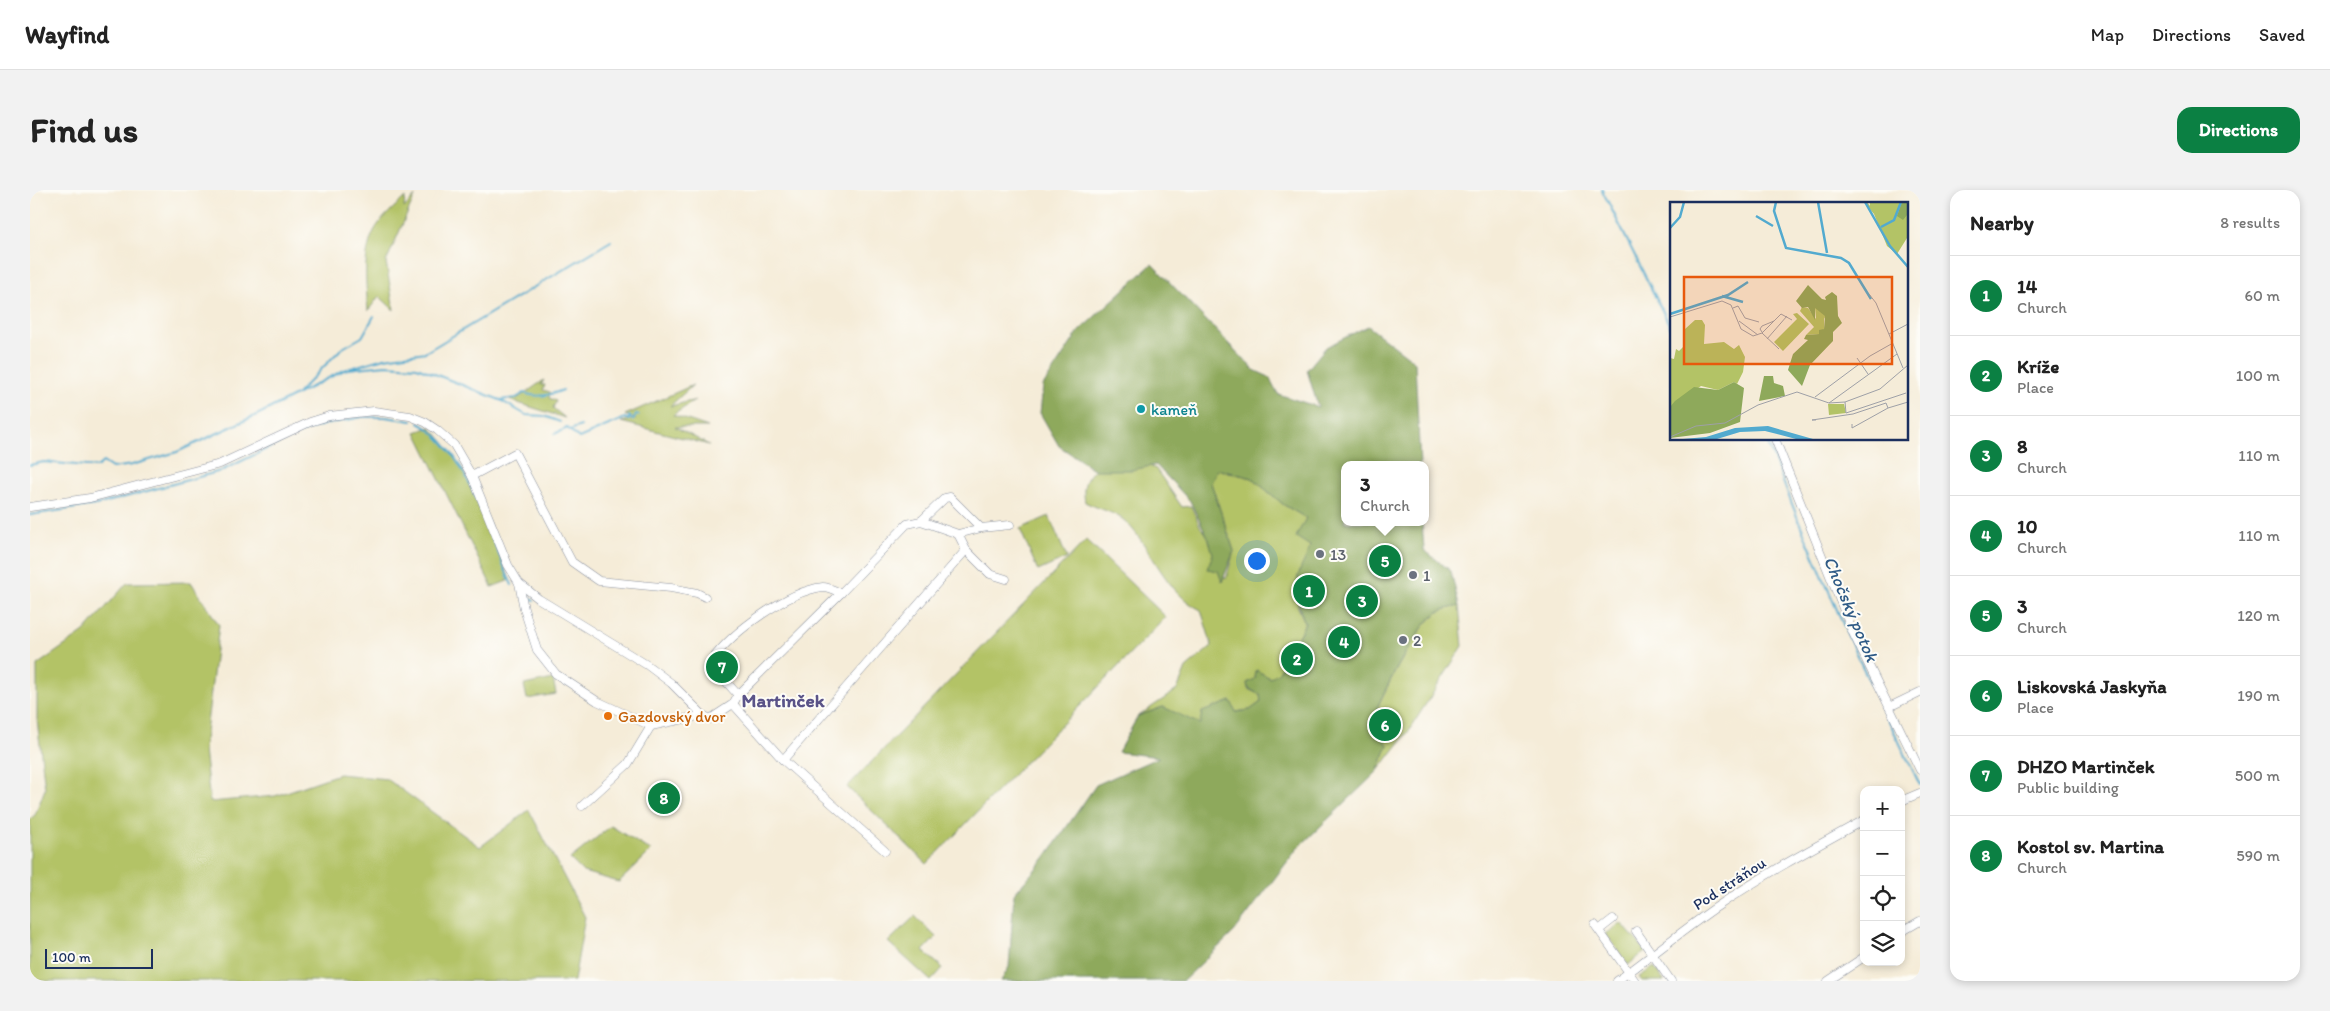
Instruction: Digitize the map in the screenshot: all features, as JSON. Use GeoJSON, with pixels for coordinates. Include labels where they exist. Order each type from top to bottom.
{"type":"FeatureCollection","features":[{"type":"Feature","properties":{"kind":"street"},"geometry":{"type":"LineString","coordinates":[[30,507],[90,498],[220,464],[310,422],[335,415],[358,412],[399,413],[425,422],[454,445],[472,476],[508,565],[519,583],[539,599],[647,665],[671,683],[703,715],[710,719],[732,704],[738,695],[842,593],[907,524],[921,521],[958,534],[981,528],[1010,525]]}},
{"type":"Feature","properties":{"kind":"street"},"geometry":{"type":"LineString","coordinates":[[1775,440],[1853,633],[1920,770]]}},
{"type":"Feature","properties":{"kind":"street"},"geometry":{"type":"LineString","coordinates":[[472,476],[515,453],[572,562],[581,569],[599,581],[671,588],[697,593],[705,597]]}},
{"type":"Feature","properties":{"kind":"street"},"geometry":{"type":"LineString","coordinates":[[921,521],[945,498],[950,497],[981,528]]}},
{"type":"Feature","properties":{"kind":"street"},"geometry":{"type":"LineString","coordinates":[[958,534],[966,550],[990,574],[1006,579]]}},
{"type":"Feature","properties":{"kind":"street"},"geometry":{"type":"LineString","coordinates":[[783,760],[966,550]]}},
{"type":"Feature","properties":{"kind":"street"},"geometry":{"type":"LineString","coordinates":[[519,583],[524,609],[537,650],[556,674],[597,701],[651,726],[703,715]]}},
{"type":"Feature","properties":{"kind":"street"},"geometry":{"type":"LineString","coordinates":[[738,695],[712,667],[712,660],[733,637],[770,608],[800,595],[824,587],[842,593]]}},
{"type":"Feature","properties":{"kind":"street"},"geometry":{"type":"LineString","coordinates":[[1889,708],[1920,692]]}},
{"type":"Feature","properties":{"kind":"street"},"geometry":{"type":"LineString","coordinates":[[732,704],[783,760],[885,851]]}},
{"type":"Feature","properties":{"kind":"street"},"geometry":{"type":"LineString","coordinates":[[582,806],[628,764],[651,726]]}},
{"type":"Feature","properties":{"kind":"street"},"geometry":{"type":"LineString","coordinates":[[1905,799],[1920,793]]}},
{"type":"Feature","properties":{"kind":"street","name":"Pod stráňou"},"geometry":{"type":"LineString","coordinates":[[1617,981],[1716,907],[1785,863],[1860,822]]}},
{"type":"Feature","properties":{"kind":"street"},"geometry":{"type":"LineString","coordinates":[[1613,919],[1597,927],[1635,981]]}},
{"type":"Feature","properties":{"kind":"street"},"geometry":{"type":"LineString","coordinates":[[1905,929],[1920,920]]}},
{"type":"Feature","properties":{"kind":"street"},"geometry":{"type":"LineString","coordinates":[[1636,931],[1671,981]]}},
{"type":"Feature","properties":{"kind":"street"},"geometry":{"type":"LineString","coordinates":[[1828,981],[1860,960]]}},
{"type":"Feature","properties":{"kind":"green space"},"geometry":{"type":"Polygon","coordinates":[[[415,196],[386,262],[394,310],[379,296],[368,311],[366,260],[370,240],[384,217],[405,197],[404,208],[415,196]]]}},
{"type":"Feature","properties":{"kind":"green space"},"geometry":{"type":"Polygon","coordinates":[[[1152,264],[1254,370],[1269,377],[1278,394],[1318,407],[1307,370],[1326,347],[1368,326],[1415,362],[1420,461],[1341,461],[1341,526],[1422,526],[1424,550],[1451,571],[1459,606],[1439,612],[1428,621],[1409,647],[1383,696],[1371,722],[1388,745],[1377,772],[1297,849],[1234,932],[1183,981],[1001,981],[1009,967],[1014,894],[1045,858],[1096,785],[1159,757],[1118,752],[1138,716],[1163,707],[1200,724],[1202,712],[1231,701],[1236,712],[1250,710],[1261,702],[1260,695],[1248,688],[1247,683],[1255,679],[1256,670],[1270,678],[1279,672],[1286,658],[1298,664],[1298,647],[1295,643],[1305,623],[1298,600],[1297,582],[1299,572],[1310,546],[1296,537],[1306,518],[1284,505],[1252,478],[1217,469],[1211,483],[1234,551],[1222,582],[1218,571],[1207,569],[1213,554],[1209,540],[1190,501],[1156,465],[1132,470],[1095,470],[1059,446],[1040,413],[1043,386],[1079,331],[1152,264]]]}},
{"type":"Feature","properties":{"kind":"green space"},"geometry":{"type":"Polygon","coordinates":[[[544,380],[541,385],[545,385],[543,390],[550,392],[549,398],[556,401],[553,408],[565,418],[509,400],[518,398],[544,380]]]}},
{"type":"Feature","properties":{"kind":"green space"},"geometry":{"type":"Polygon","coordinates":[[[693,385],[670,406],[696,400],[673,415],[708,427],[675,427],[709,445],[621,422],[636,419],[625,415],[693,385]]]}},
{"type":"Feature","properties":{"kind":"green space"},"geometry":{"type":"Polygon","coordinates":[[[430,427],[458,462],[478,499],[510,580],[492,587],[416,432],[430,427]]]}},
{"type":"Feature","properties":{"kind":"green space"},"geometry":{"type":"Polygon","coordinates":[[[1145,464],[1156,469],[1182,507],[1191,506],[1201,528],[1215,542],[1217,568],[1226,579],[1234,551],[1211,483],[1217,469],[1252,478],[1284,505],[1306,518],[1310,546],[1307,559],[1298,576],[1298,607],[1305,623],[1295,643],[1298,647],[1298,664],[1270,678],[1256,670],[1255,679],[1247,683],[1248,689],[1260,695],[1261,702],[1250,710],[1235,712],[1200,725],[1163,707],[1138,716],[1177,690],[1186,668],[1212,646],[1201,610],[1178,593],[1126,522],[1112,513],[1085,502],[1085,483],[1097,467],[1145,464]]]}},
{"type":"Feature","properties":{"kind":"green space"},"geometry":{"type":"Polygon","coordinates":[[[1049,516],[1067,558],[1038,571],[1020,529],[1049,516]]]}},
{"type":"Feature","properties":{"kind":"green space"},"geometry":{"type":"Polygon","coordinates":[[[1086,540],[1166,617],[927,864],[847,787],[1086,540]]]}},
{"type":"Feature","properties":{"kind":"green space"},"geometry":{"type":"Polygon","coordinates":[[[191,582],[219,625],[204,749],[210,802],[275,796],[339,774],[387,779],[480,847],[529,810],[585,917],[574,981],[30,981],[30,819],[35,815],[45,789],[37,719],[37,665],[84,632],[127,583],[191,582]]]}},
{"type":"Feature","properties":{"kind":"green space"},"geometry":{"type":"Polygon","coordinates":[[[1459,606],[1463,646],[1408,732],[1377,772],[1388,745],[1371,722],[1383,696],[1409,648],[1428,621],[1439,612],[1459,606]]]}},
{"type":"Feature","properties":{"kind":"green space"},"geometry":{"type":"Polygon","coordinates":[[[553,679],[556,694],[527,699],[524,685],[553,679]]]}},
{"type":"Feature","properties":{"kind":"green space"},"geometry":{"type":"Polygon","coordinates":[[[611,826],[651,851],[619,882],[583,872],[570,859],[611,826]]]}},
{"type":"Feature","properties":{"kind":"green space"},"geometry":{"type":"Polygon","coordinates":[[[915,916],[936,937],[923,951],[943,968],[931,981],[888,942],[915,916]]]}},
{"type":"Feature","properties":{"kind":"green space"},"geometry":{"type":"Polygon","coordinates":[[[1621,923],[1646,951],[1628,965],[1606,934],[1621,923]]]}},
{"type":"Feature","properties":{"kind":"green space"},"geometry":{"type":"Polygon","coordinates":[[[1654,967],[1664,981],[1642,981],[1639,977],[1654,967]]]}},
{"type":"Feature","properties":{"kind":"waterway","name":"Chočský potok"},"geometry":{"type":"LineString","coordinates":[[1602,190],[1670,326]]}},
{"type":"Feature","properties":{"kind":"waterway"},"geometry":{"type":"LineString","coordinates":[[30,465],[44,462],[97,467],[103,462],[112,468],[132,465],[177,452],[261,413],[344,370],[384,358],[426,352],[611,241]]}},
{"type":"Feature","properties":{"kind":"waterway"},"geometry":{"type":"LineString","coordinates":[[298,393],[341,349],[362,337],[374,316]]}},
{"type":"Feature","properties":{"kind":"waterway"},"geometry":{"type":"LineString","coordinates":[[348,369],[386,365],[417,367],[500,400],[526,415],[544,416],[560,422]]}},
{"type":"Feature","properties":{"kind":"waterway"},"geometry":{"type":"LineString","coordinates":[[500,400],[516,398],[524,393],[544,395],[563,390]]}},
{"type":"Feature","properties":{"kind":"waterway"},"geometry":{"type":"LineString","coordinates":[[566,427],[579,438],[625,418],[629,420],[629,416],[633,420],[636,414],[639,415]]}},
{"type":"Feature","properties":{"kind":"waterway"},"geometry":{"type":"LineString","coordinates":[[30,515],[96,505],[221,471],[304,431],[326,424],[362,417],[385,417],[412,421]]}},
{"type":"Feature","properties":{"kind":"waterway"},"geometry":{"type":"LineString","coordinates":[[419,423],[436,436],[451,453],[464,473],[512,585]]}},
{"type":"Feature","properties":{"kind":"waterway"},"geometry":{"type":"LineString","coordinates":[[570,430],[581,426]]}},
{"type":"Feature","properties":{"kind":"waterway"},"geometry":{"type":"LineString","coordinates":[[554,434],[568,428]]}},
{"type":"Feature","properties":{"kind":"waterway","name":"Chočský potok"},"geometry":{"type":"LineString","coordinates":[[1766,440],[1853,647],[1920,785]]}},
{"type":"Feature","properties":{"kind":"waterway"},"geometry":{"type":"LineString","coordinates":[[523,593],[534,600]]}},
{"type":"Feature","properties":{"kind":"place","name":"kameň"},"geometry":{"type":"Point","coordinates":[1141,409]}},
{"type":"Feature","properties":{"kind":"place","name":"13"},"geometry":{"type":"Point","coordinates":[1320,554]}},
{"type":"Feature","properties":{"kind":"place","name":"3"},"geometry":{"type":"Point","coordinates":[1385,561]}},
{"type":"Feature","properties":{"kind":"place","name":"1"},"geometry":{"type":"Point","coordinates":[1413,575]}},
{"type":"Feature","properties":{"kind":"place","name":"14"},"geometry":{"type":"Point","coordinates":[1309,591]}},
{"type":"Feature","properties":{"kind":"place","name":"8"},"geometry":{"type":"Point","coordinates":[1362,601]}},
{"type":"Feature","properties":{"kind":"place","name":"2"},"geometry":{"type":"Point","coordinates":[1403,640]}},
{"type":"Feature","properties":{"kind":"place","name":"10"},"geometry":{"type":"Point","coordinates":[1344,642]}},
{"type":"Feature","properties":{"kind":"place","name":"Kríže"},"geometry":{"type":"Point","coordinates":[1297,659]}},
{"type":"Feature","properties":{"kind":"place","name":"DHZO Martinček"},"geometry":{"type":"Point","coordinates":[722,667]}},
{"type":"Feature","properties":{"kind":"place","name":"Gazdovský dvor"},"geometry":{"type":"Point","coordinates":[608,716]}},
{"type":"Feature","properties":{"kind":"place","name":"Liskovská Jaskyňa"},"geometry":{"type":"Point","coordinates":[1385,725]}},
{"type":"Feature","properties":{"kind":"place","name":"Kostol sv. Martina"},"geometry":{"type":"Point","coordinates":[664,798]}},
{"type":"Feature","properties":{"kind":"district","name":"Martinček"},"geometry":{"type":"Point","coordinates":[783,700]}}]}
